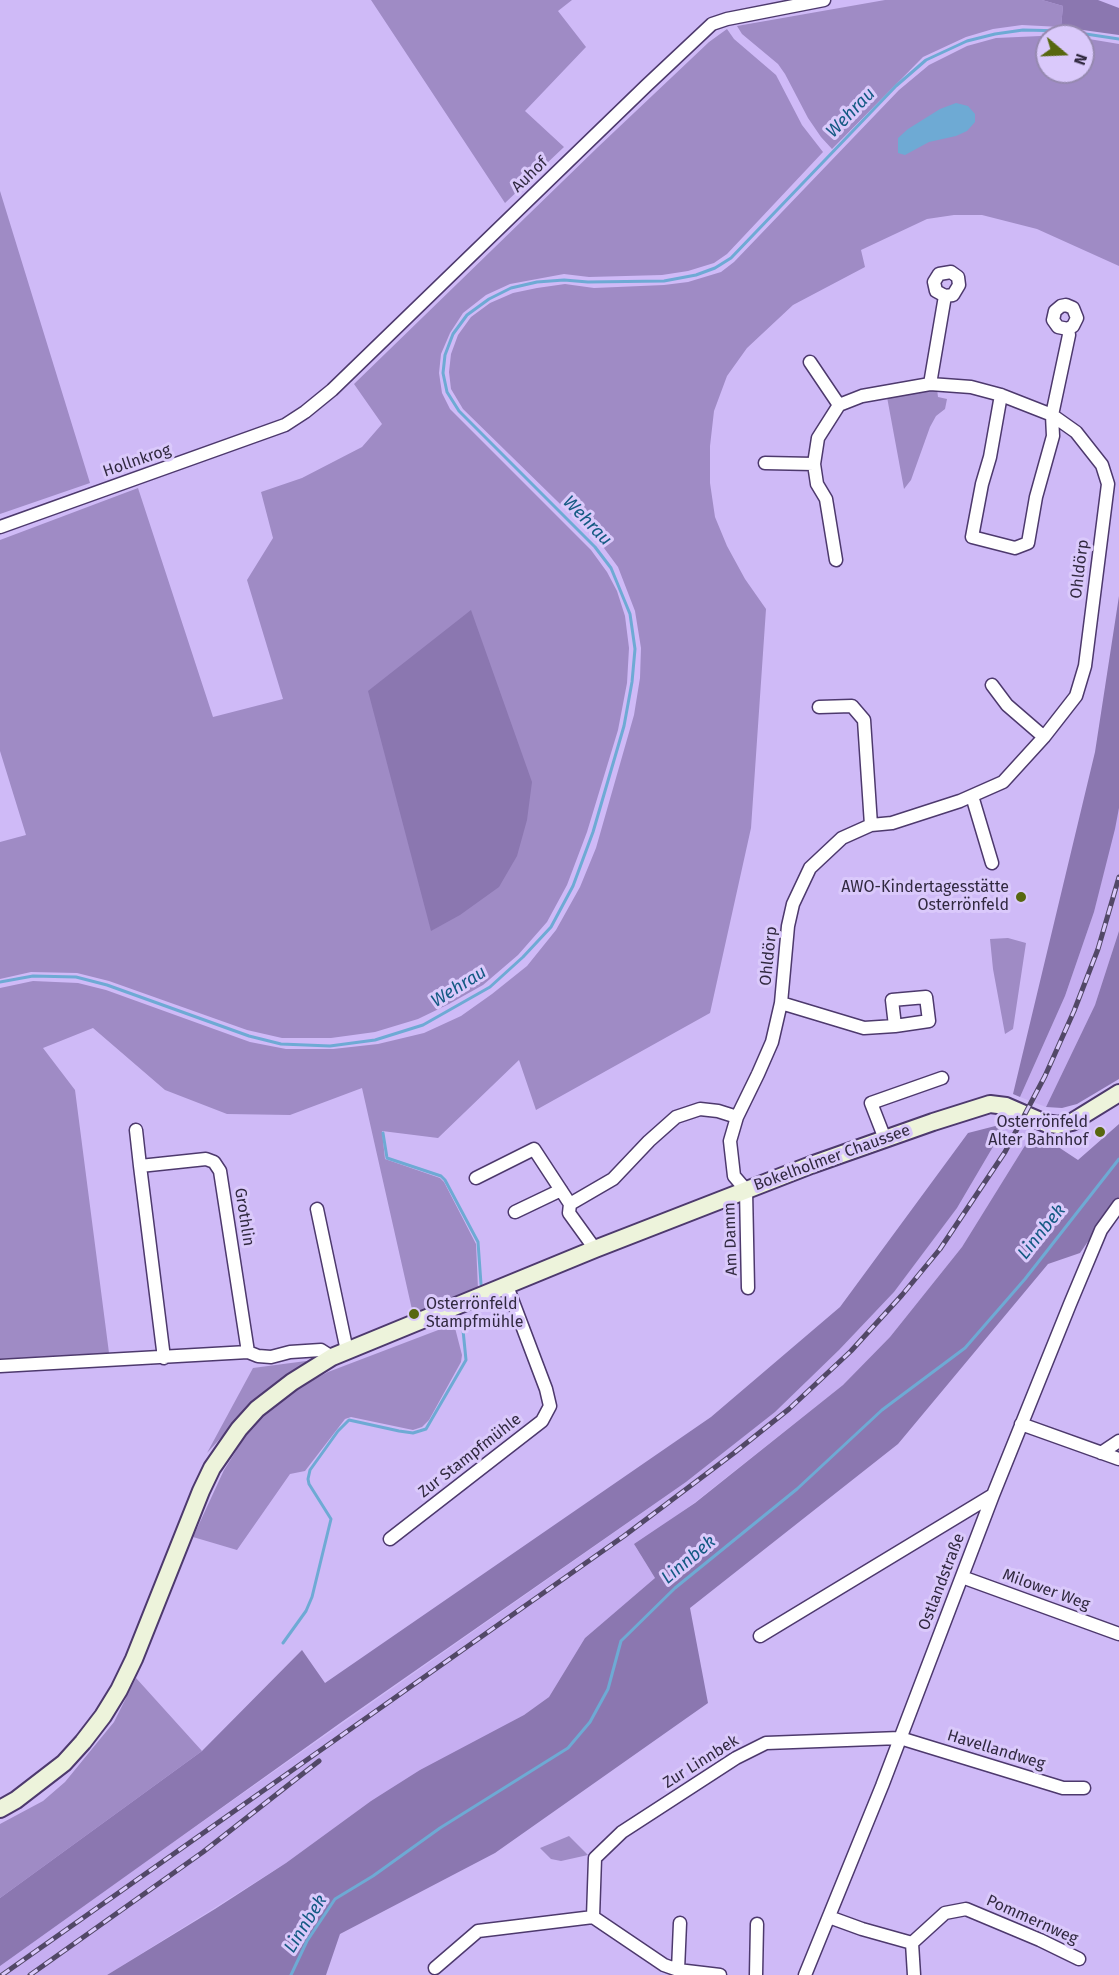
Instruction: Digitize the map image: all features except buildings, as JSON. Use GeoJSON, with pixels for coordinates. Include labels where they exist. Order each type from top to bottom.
{"type":"FeatureCollection","features":[{"type":"Feature","properties":{"kind":"main road","name":"Bokelholmer Chaussee"},"geometry":{"type":"LineString","coordinates":[[0,1809],[16,1800],[64,1763],[84,1742],[119,1690],[134,1659],[201,1491],[225,1447],[239,1429],[270,1398],[292,1382],[345,1352],[595,1249],[885,1139],[990,1104],[1006,1106],[1045,1123],[1058,1125],[1072,1122],[1119,1093]]}},
{"type":"Feature","properties":{"kind":"street","name":"Auhof"},"geometry":{"type":"LineString","coordinates":[[285,425],[332,390],[712,24],[824,0]]}},
{"type":"Feature","properties":{"kind":"street"},"geometry":{"type":"LineString","coordinates":[[930,384],[945,296]]}},
{"type":"Feature","properties":{"kind":"street"},"geometry":{"type":"LineString","coordinates":[[1001,395],[972,537],[1015,548],[1028,543],[1036,497],[1053,436],[1052,415],[1069,335],[1068,329]]}},
{"type":"Feature","properties":{"kind":"street"},"geometry":{"type":"LineString","coordinates":[[810,362],[839,405],[818,438],[814,464],[817,484],[826,499],[836,560]]}},
{"type":"Feature","properties":{"kind":"street","name":"Ohldörp"},"geometry":{"type":"LineString","coordinates":[[746,1190],[735,1176],[730,1141],[737,1117],[772,1042],[781,1003],[788,926],[793,904],[810,868],[842,838],[871,825],[892,824],[972,796],[1003,782],[1044,737],[1076,696],[1085,666],[1108,484],[1102,465],[1076,432],[1052,415],[1001,395],[971,387],[930,384],[862,396],[839,405]]}},
{"type":"Feature","properties":{"kind":"street","name":"Hollnkrog"},"geometry":{"type":"LineString","coordinates":[[0,527],[285,425]]}},
{"type":"Feature","properties":{"kind":"street"},"geometry":{"type":"LineString","coordinates":[[765,463],[814,464]]}},
{"type":"Feature","properties":{"kind":"street"},"geometry":{"type":"LineString","coordinates":[[992,685],[1007,705],[1044,737]]}},
{"type":"Feature","properties":{"kind":"street"},"geometry":{"type":"LineString","coordinates":[[819,707],[852,706],[864,720],[871,825]]}},
{"type":"Feature","properties":{"kind":"street"},"geometry":{"type":"LineString","coordinates":[[972,796],[992,863]]}},
{"type":"Feature","properties":{"kind":"street"},"geometry":{"type":"LineString","coordinates":[[781,1003],[864,1028],[894,1026]]}},
{"type":"Feature","properties":{"kind":"street"},"geometry":{"type":"LineString","coordinates":[[885,1139],[871,1103],[942,1078]]}},
{"type":"Feature","properties":{"kind":"street"},"geometry":{"type":"LineString","coordinates":[[570,1204],[613,1179],[649,1140],[676,1117],[700,1108],[737,1117]]}},
{"type":"Feature","properties":{"kind":"street"},"geometry":{"type":"LineString","coordinates":[[136,1130],[164,1358]]}},
{"type":"Feature","properties":{"kind":"street"},"geometry":{"type":"LineString","coordinates":[[476,1178],[534,1149],[570,1204],[569,1213],[595,1249]]}},
{"type":"Feature","properties":{"kind":"street","name":"Grothlin"},"geometry":{"type":"LineString","coordinates":[[140,1166],[206,1159],[214,1162],[220,1171],[248,1352]]}},
{"type":"Feature","properties":{"kind":"street"},"geometry":{"type":"LineString","coordinates":[[515,1212],[561,1190]]}},
{"type":"Feature","properties":{"kind":"street","name":"Am Damm"},"geometry":{"type":"LineString","coordinates":[[746,1190],[748,1288]]}},
{"type":"Feature","properties":{"kind":"street","name":"Ostlandstraße"},"geometry":{"type":"LineString","coordinates":[[805,1975],[900,1738],[1021,1424],[1101,1230],[1119,1205]]}},
{"type":"Feature","properties":{"kind":"street"},"geometry":{"type":"LineString","coordinates":[[0,1366],[248,1352],[271,1357],[290,1352],[321,1350],[345,1352],[317,1209]]}},
{"type":"Feature","properties":{"kind":"street","name":"Zur Stampfmühle"},"geometry":{"type":"LineString","coordinates":[[390,1539],[542,1421],[550,1406],[546,1389],[507,1286]]}},
{"type":"Feature","properties":{"kind":"street"},"geometry":{"type":"LineString","coordinates":[[1021,1424],[1119,1459]]}},
{"type":"Feature","properties":{"kind":"street"},"geometry":{"type":"LineString","coordinates":[[1101,1453],[1119,1441]]}},
{"type":"Feature","properties":{"kind":"street"},"geometry":{"type":"LineString","coordinates":[[760,1636],[993,1495]]}},
{"type":"Feature","properties":{"kind":"street","name":"Milower Weg"},"geometry":{"type":"LineString","coordinates":[[962,1577],[1119,1634]]}},
{"type":"Feature","properties":{"kind":"street","name":"Havellandweg"},"geometry":{"type":"LineString","coordinates":[[900,1738],[1063,1788],[1084,1788]]}},
{"type":"Feature","properties":{"kind":"street","name":"Zur Linnbek"},"geometry":{"type":"LineString","coordinates":[[593,1917],[595,1858],[621,1832],[736,1758],[765,1743],[900,1738]]}},
{"type":"Feature","properties":{"kind":"street","name":"Pommernweg"},"geometry":{"type":"LineString","coordinates":[[912,1943],[945,1914],[966,1909],[1079,1959]]}},
{"type":"Feature","properties":{"kind":"street"},"geometry":{"type":"LineString","coordinates":[[435,1968],[478,1931],[593,1917],[664,1965],[678,1970],[720,1975]]}},
{"type":"Feature","properties":{"kind":"street"},"geometry":{"type":"LineString","coordinates":[[829,1917],[912,1943],[914,1975]]}},
{"type":"Feature","properties":{"kind":"street"},"geometry":{"type":"LineString","coordinates":[[678,1970],[680,1923]]}},
{"type":"Feature","properties":{"kind":"street"},"geometry":{"type":"LineString","coordinates":[[756,1975],[757,1924]]}},
{"type":"Feature","properties":{"kind":"shaded area"},"geometry":{"type":"Polygon","coordinates":[[[371,0],[572,0],[558,11],[586,47],[525,111],[564,147],[505,203],[371,0]]]}},
{"type":"Feature","properties":{"kind":"shaded area"},"geometry":{"type":"Polygon","coordinates":[[[885,0],[1042,0],[1063,6],[1061,24],[1035,24],[993,29],[966,37],[923,57],[832,149],[808,118],[778,64],[742,34],[737,26],[885,0]]]}},
{"type":"Feature","properties":{"kind":"shaded area"},"geometry":{"type":"Polygon","coordinates":[[[1042,0],[1098,0],[1119,8],[1119,35],[1095,32],[1095,24],[1061,24],[1063,6],[1042,0]]]}},
{"type":"Feature","properties":{"kind":"shaded area"},"geometry":{"type":"Polygon","coordinates":[[[727,29],[734,39],[776,75],[802,125],[823,152],[727,254],[714,263],[688,271],[662,275],[589,277],[564,274],[510,284],[486,295],[463,313],[450,333],[441,354],[439,373],[442,393],[450,409],[591,550],[617,591],[625,616],[629,648],[627,683],[618,730],[587,832],[567,885],[547,922],[518,955],[483,985],[449,1004],[418,1019],[375,1032],[331,1038],[282,1038],[247,1030],[109,981],[77,973],[31,972],[0,979],[0,842],[26,835],[0,751],[0,540],[138,488],[213,717],[283,699],[247,580],[273,538],[261,492],[302,478],[362,447],[382,424],[354,384],[598,147],[709,42],[727,29]]]}},
{"type":"Feature","properties":{"kind":"shaded area"},"geometry":{"type":"Polygon","coordinates":[[[1035,36],[1035,84],[1095,84],[1095,40],[1119,44],[1119,266],[1037,229],[982,215],[954,215],[927,219],[861,250],[865,267],[793,305],[747,348],[727,376],[714,411],[710,446],[710,483],[715,517],[727,546],[745,579],[766,609],[751,828],[710,1013],[536,1110],[519,1060],[438,1138],[382,1131],[385,1159],[440,1178],[476,1244],[478,1289],[413,1314],[362,1088],[290,1115],[227,1114],[165,1090],[93,1028],[43,1048],[75,1090],[109,1353],[0,1359],[0,988],[33,981],[78,983],[106,990],[250,1042],[286,1049],[333,1049],[378,1044],[424,1033],[461,1016],[492,994],[527,966],[556,930],[580,887],[596,848],[634,715],[640,678],[641,648],[635,611],[618,567],[601,544],[463,409],[451,389],[449,372],[451,354],[458,335],[471,317],[490,303],[513,293],[537,288],[565,284],[594,288],[664,285],[688,282],[721,272],[734,262],[899,90],[929,65],[967,46],[996,38],[1035,36]]]}},
{"type":"Feature","properties":{"kind":"shaded area"},"geometry":{"type":"Polygon","coordinates":[[[0,191],[90,483],[0,514],[0,191]]]}},
{"type":"Feature","properties":{"kind":"shaded area"},"geometry":{"type":"Polygon","coordinates":[[[937,389],[938,397],[947,399],[945,409],[936,416],[930,427],[911,480],[904,489],[887,397],[937,389]]]}},
{"type":"Feature","properties":{"kind":"shaded area"},"geometry":{"type":"Polygon","coordinates":[[[1119,596],[1119,808],[1115,829],[1094,912],[1065,996],[1020,1097],[1013,1094],[1095,752],[1119,596]]]}},
{"type":"Feature","properties":{"kind":"shaded area"},"geometry":{"type":"Polygon","coordinates":[[[471,610],[532,782],[527,820],[517,856],[499,887],[460,915],[431,931],[368,691],[471,610]]]}},
{"type":"Feature","properties":{"kind":"shaded area"},"geometry":{"type":"Polygon","coordinates":[[[1119,808],[1119,931],[1095,1005],[1046,1107],[1020,1097],[1065,996],[1094,912],[1119,808]]]}},
{"type":"Feature","properties":{"kind":"shaded area"},"geometry":{"type":"Polygon","coordinates":[[[1119,931],[1119,1079],[1077,1104],[1062,1108],[1046,1107],[1095,1005],[1119,931]]]}},
{"type":"Feature","properties":{"kind":"shaded area"},"geometry":{"type":"Polygon","coordinates":[[[1008,938],[1026,943],[1013,1029],[1005,1034],[990,939],[1008,938]]]}},
{"type":"Feature","properties":{"kind":"shaded area"},"geometry":{"type":"Polygon","coordinates":[[[1007,1123],[1034,1131],[962,1247],[890,1337],[843,1385],[694,1503],[635,1546],[655,1578],[585,1638],[549,1697],[524,1715],[371,1801],[286,1863],[107,1975],[0,1975],[0,1964],[686,1482],[775,1412],[894,1292],[957,1208],[1007,1123]]]}},
{"type":"Feature","properties":{"kind":"shaded area"},"geometry":{"type":"Polygon","coordinates":[[[1007,1123],[957,1208],[894,1292],[775,1412],[686,1482],[343,1721],[0,1966],[0,1898],[202,1751],[302,1650],[325,1683],[711,1417],[840,1307],[968,1133],[1007,1123]]]}},
{"type":"Feature","properties":{"kind":"shaded area"},"geometry":{"type":"Polygon","coordinates":[[[1119,1124],[1119,1197],[1080,1253],[1048,1264],[898,1444],[690,1608],[708,1703],[495,1853],[340,1934],[326,1975],[107,1975],[286,1863],[371,1801],[420,1770],[524,1715],[549,1697],[585,1638],[655,1578],[634,1544],[695,1503],[843,1385],[890,1337],[962,1247],[1034,1131],[1078,1160],[1119,1124]]]}},
{"type":"Feature","properties":{"kind":"shaded area"},"geometry":{"type":"Polygon","coordinates":[[[454,1324],[462,1355],[461,1362],[429,1420],[422,1427],[413,1430],[351,1417],[345,1419],[305,1471],[290,1474],[237,1550],[193,1537],[224,1470],[248,1432],[266,1413],[303,1385],[328,1372],[454,1324]]]}},
{"type":"Feature","properties":{"kind":"shaded area"},"geometry":{"type":"Polygon","coordinates":[[[306,1361],[308,1364],[276,1383],[248,1408],[207,1453],[253,1368],[306,1361]]]}},
{"type":"Feature","properties":{"kind":"shaded area"},"geometry":{"type":"Polygon","coordinates":[[[136,1678],[202,1751],[0,1898],[0,1824],[43,1801],[65,1782],[114,1722],[136,1678]]]}},
{"type":"Feature","properties":{"kind":"shaded area"},"geometry":{"type":"Polygon","coordinates":[[[569,1836],[588,1855],[561,1861],[551,1859],[540,1848],[569,1836]]]}},
{"type":"Feature","properties":{"kind":"water"},"geometry":{"type":"Polygon","coordinates":[[[956,103],[968,106],[975,114],[975,122],[967,131],[929,142],[905,155],[898,153],[898,138],[908,129],[940,109],[956,103]]]}},
{"type":"Feature","properties":{"kind":"waterway","name":"Wehrau"},"geometry":{"type":"LineString","coordinates":[[0,982],[33,976],[76,977],[107,985],[249,1036],[281,1044],[330,1046],[375,1040],[423,1025],[490,987],[551,927],[573,886],[593,832],[624,726],[635,649],[630,614],[611,568],[595,547],[459,411],[447,392],[443,373],[445,355],[453,334],[467,315],[489,299],[511,288],[537,282],[564,280],[664,281],[696,275],[715,268],[731,258],[896,86],[926,60],[967,41],[1023,30],[1066,31],[1119,39]]}},
{"type":"Feature","properties":{"kind":"waterway"},"geometry":{"type":"LineString","coordinates":[[383,1133],[387,1158],[441,1176],[445,1180],[478,1242],[481,1284]]}},
{"type":"Feature","properties":{"kind":"waterway","name":"Linnbek"},"geometry":{"type":"LineString","coordinates":[[291,1975],[307,1941],[335,1899],[373,1876],[440,1828],[568,1748],[590,1722],[608,1689],[621,1641],[675,1588],[797,1489],[882,1410],[965,1348],[1025,1279],[1119,1159]]}},
{"type":"Feature","properties":{"kind":"waterway"},"geometry":{"type":"LineString","coordinates":[[283,1643],[306,1611],[312,1597],[331,1519],[309,1484],[310,1470],[338,1431],[349,1420],[413,1433],[426,1429],[466,1360],[463,1330],[469,1319]]}},
{"type":"Feature","properties":{"kind":"railway"},"geometry":{"type":"LineString","coordinates":[[2,1975],[624,1536],[789,1409],[851,1351],[940,1249],[1005,1152],[1045,1076],[1074,1011],[1098,949],[1119,877]]}},
{"type":"Feature","properties":{"kind":"railway"},"geometry":{"type":"LineString","coordinates":[[30,1975],[203,1852],[319,1761]]}},
{"type":"Feature","properties":{"kind":"place","name":"AWO-Kindertagesstätte Osterrönfeld"},"geometry":{"type":"Point","coordinates":[1021,897]}},
{"type":"Feature","properties":{"kind":"place","name":"Osterrönfeld Alter Bahnhof"},"geometry":{"type":"Point","coordinates":[1100,1132]}},
{"type":"Feature","properties":{"kind":"place","name":"Osterrönfeld Stampfmühle"},"geometry":{"type":"Point","coordinates":[414,1314]}}]}
